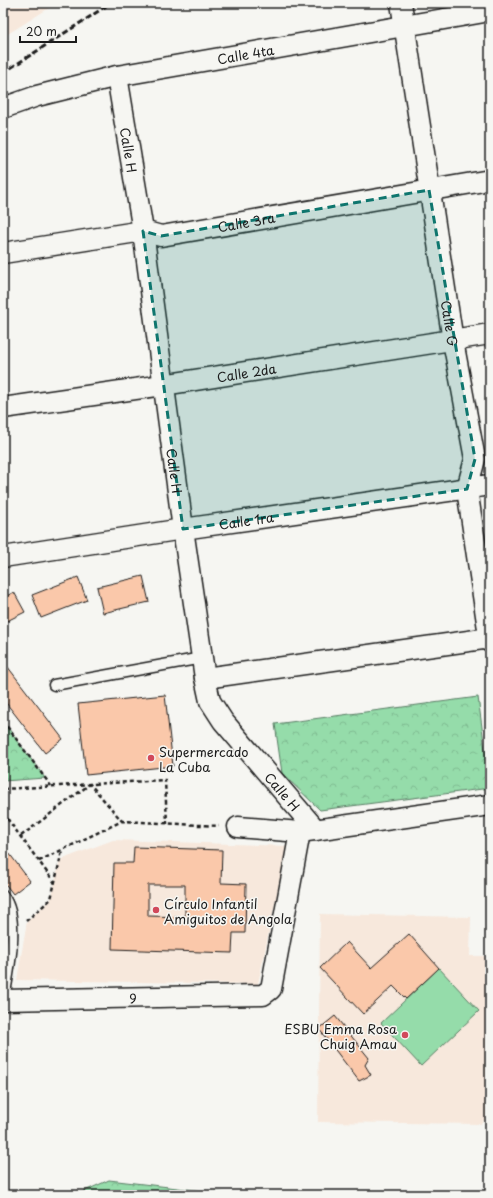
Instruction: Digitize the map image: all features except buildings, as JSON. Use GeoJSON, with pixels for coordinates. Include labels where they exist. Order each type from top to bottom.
{"type":"FeatureCollection","features":[{"type":"Feature","properties":{"kind":"street","name":"Calle G"},"geometry":{"type":"LineString","coordinates":[[401,3],[453,341],[475,459],[467,489],[490,639]]}},
{"type":"Feature","properties":{"kind":"street","name":"Calle 4ta"},"geometry":{"type":"LineString","coordinates":[[3,108],[37,96],[117,76],[490,11]]}},
{"type":"Feature","properties":{"kind":"street","name":"Calle H"},"geometry":{"type":"LineString","coordinates":[[117,76],[144,231],[163,386],[183,529],[205,678],[210,701],[223,721],[308,831]]}},
{"type":"Feature","properties":{"kind":"street","name":"Calle 3ra"},"geometry":{"type":"LineString","coordinates":[[3,253],[144,231],[161,236],[490,180]]}},
{"type":"Feature","properties":{"kind":"street","name":"Calle 2da"},"geometry":{"type":"LineString","coordinates":[[3,408],[163,386],[490,334]]}},
{"type":"Feature","properties":{"kind":"street","name":"Calle 1ra"},"geometry":{"type":"LineString","coordinates":[[3,557],[183,529],[490,485]]}},
{"type":"Feature","properties":{"kind":"street"},"geometry":{"type":"LineString","coordinates":[[205,678],[490,639]]}},
{"type":"Feature","properties":{"kind":"street"},"geometry":{"type":"LineString","coordinates":[[238,827],[308,831],[490,805]]}},
{"type":"Feature","properties":{"kind":"street","name":"9"},"geometry":{"type":"LineString","coordinates":[[3,1000],[263,995],[271,989],[308,831]]}},
{"type":"Feature","properties":{"kind":"lane"},"geometry":{"type":"LineString","coordinates":[[54,685],[202,658]]}},
{"type":"Feature","properties":{"kind":"lane"},"geometry":{"type":"LineString","coordinates":[[3,896],[8,902],[13,932],[3,1000]]}},
{"type":"Feature","properties":{"kind":"path"},"geometry":{"type":"LineString","coordinates":[[3,721],[51,786]]}},
{"type":"Feature","properties":{"kind":"path"},"geometry":{"type":"LineString","coordinates":[[3,789],[165,780],[167,824]]}},
{"type":"Feature","properties":{"kind":"path"},"geometry":{"type":"LineString","coordinates":[[90,784],[122,821]]}},
{"type":"Feature","properties":{"kind":"path"},"geometry":{"type":"LineString","coordinates":[[21,836],[90,784]]}},
{"type":"Feature","properties":{"kind":"path"},"geometry":{"type":"LineString","coordinates":[[3,813],[55,883]]}},
{"type":"Feature","properties":{"kind":"path"},"geometry":{"type":"LineString","coordinates":[[39,861],[122,821],[238,827]]}},
{"type":"Feature","properties":{"kind":"path"},"geometry":{"type":"LineString","coordinates":[[13,932],[51,899],[62,850]]}},
{"type":"Feature","properties":{"kind":"highlighted area"},"geometry":{"type":"Polygon","coordinates":[[[429,190],[475,459],[467,489],[183,529],[143,231],[161,236],[429,190]]]}},
{"type":"Feature","properties":{"kind":"shaded area"},"geometry":{"type":"Polygon","coordinates":[[[3,3],[57,3],[3,37],[3,3]]]}},
{"type":"Feature","properties":{"kind":"shaded area","name":"Círculo Infantil Amiguitos de Angola"},"geometry":{"type":"Polygon","coordinates":[[[113,840],[287,846],[258,984],[17,980],[27,921],[51,899],[60,860],[113,840]]]}},
{"type":"Feature","properties":{"kind":"shaded area","name":"ESBU Emma Rosa Chuig Amau"},"geometry":{"type":"Polygon","coordinates":[[[320,914],[471,917],[470,956],[490,956],[490,1114],[481,1124],[318,1122],[320,914]]]}},
{"type":"Feature","properties":{"kind":"green space"},"geometry":{"type":"Polygon","coordinates":[[[478,697],[490,788],[320,810],[282,773],[275,724],[478,697]]]}},
{"type":"Feature","properties":{"kind":"green space"},"geometry":{"type":"Polygon","coordinates":[[[3,721],[45,778],[3,781],[3,721]]]}},
{"type":"Feature","properties":{"kind":"green space"},"geometry":{"type":"Polygon","coordinates":[[[439,968],[479,1011],[421,1066],[381,1023],[439,968]]]}},
{"type":"Feature","properties":{"kind":"green space"},"geometry":{"type":"Polygon","coordinates":[[[109,1180],[237,1195],[76,1195],[109,1180]]]}},
{"type":"Feature","properties":{"kind":"railway"},"geometry":{"type":"LineString","coordinates":[[3,73],[111,3]]}},
{"type":"Feature","properties":{"kind":"place","name":"Supermercado La Cuba"},"geometry":{"type":"Point","coordinates":[151,758]}},
{"type":"Feature","properties":{"kind":"place","name":"Círculo Infantil Amiguitos de Angola"},"geometry":{"type":"Point","coordinates":[156,910]}},
{"type":"Feature","properties":{"kind":"place","name":"ESBU Emma Rosa Chuig Amau"},"geometry":{"type":"Point","coordinates":[405,1035]}}]}
